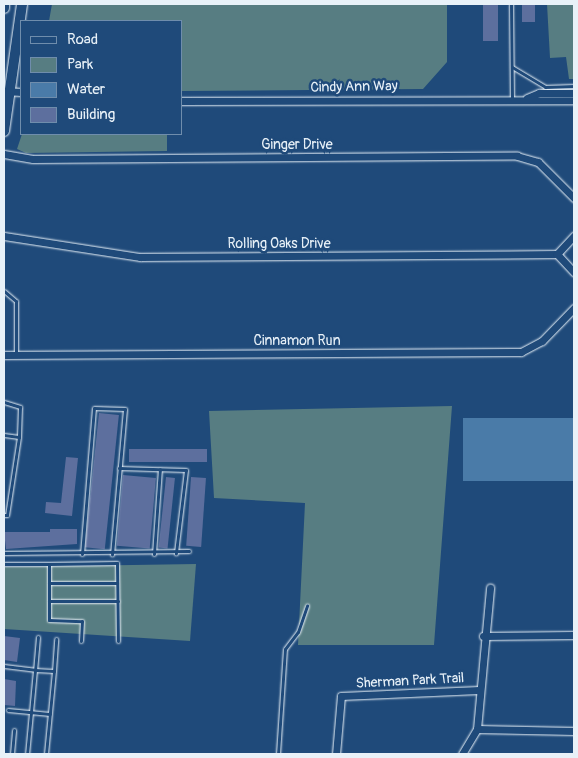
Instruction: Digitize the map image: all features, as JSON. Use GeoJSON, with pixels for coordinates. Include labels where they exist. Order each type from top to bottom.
{"type":"FeatureCollection","features":[{"type":"Feature","properties":{"kind":"main road"},"geometry":{"type":"LineString","coordinates":[[20,20],[22,4]]}},
{"type":"Feature","properties":{"kind":"main road"},"geometry":{"type":"LineString","coordinates":[[4,131],[12,91],[20,21]]}},
{"type":"Feature","properties":{"kind":"street","name":"Cindy Ann Way"},"geometry":{"type":"LineString","coordinates":[[526,98],[571,93]]}},
{"type":"Feature","properties":{"kind":"street","name":"Cindy Ann Way"},"geometry":{"type":"LineString","coordinates":[[182,101],[512,98],[571,100]]}},
{"type":"Feature","properties":{"kind":"street","name":"Ginger Drive"},"geometry":{"type":"LineString","coordinates":[[4,154],[32,159],[516,156],[538,162],[574,198]]}},
{"type":"Feature","properties":{"kind":"street","name":"Rolling Oaks Drive"},"geometry":{"type":"LineString","coordinates":[[4,236],[140,257],[557,254]]}},
{"type":"Feature","properties":{"kind":"street"},"geometry":{"type":"LineString","coordinates":[[574,236],[557,254],[574,272]]}},
{"type":"Feature","properties":{"kind":"street","name":"Cinnamon Run"},"geometry":{"type":"LineString","coordinates":[[4,355],[522,352],[542,341],[574,308]]}},
{"type":"Feature","properties":{"kind":"street"},"geometry":{"type":"LineString","coordinates":[[462,754],[477,729],[483,636],[490,588]]}},
{"type":"Feature","properties":{"kind":"street"},"geometry":{"type":"LineString","coordinates":[[483,636],[574,635]]}},
{"type":"Feature","properties":{"kind":"street","name":"Sherman Park Trail"},"geometry":{"type":"LineString","coordinates":[[336,754],[341,696],[479,690]]}},
{"type":"Feature","properties":{"kind":"street"},"geometry":{"type":"LineString","coordinates":[[477,729],[574,731]]}},
{"type":"Feature","properties":{"kind":"lane"},"geometry":{"type":"LineString","coordinates":[[511,4],[512,98]]}},
{"type":"Feature","properties":{"kind":"lane"},"geometry":{"type":"LineString","coordinates":[[511,64],[535,84],[574,86]]}},
{"type":"Feature","properties":{"kind":"lane"},"geometry":{"type":"LineString","coordinates":[[571,93],[571,100]]}},
{"type":"Feature","properties":{"kind":"lane"},"geometry":{"type":"LineString","coordinates":[[4,291],[16,301],[16,354]]}},
{"type":"Feature","properties":{"kind":"lane"},"geometry":{"type":"LineString","coordinates":[[4,402],[20,407],[19,437],[8,515],[4,515]]}},
{"type":"Feature","properties":{"kind":"lane"},"geometry":{"type":"LineString","coordinates":[[82,554],[94,408],[125,409],[112,554]]}},
{"type":"Feature","properties":{"kind":"lane"},"geometry":{"type":"LineString","coordinates":[[4,435],[19,437]]}},
{"type":"Feature","properties":{"kind":"lane"},"geometry":{"type":"LineString","coordinates":[[119,468],[186,470],[176,552]]}},
{"type":"Feature","properties":{"kind":"lane"},"geometry":{"type":"LineString","coordinates":[[154,554],[160,469]]}},
{"type":"Feature","properties":{"kind":"lane"},"geometry":{"type":"LineString","coordinates":[[4,553],[154,554],[190,551]]}},
{"type":"Feature","properties":{"kind":"lane"},"geometry":{"type":"LineString","coordinates":[[4,564],[117,563],[118,641]]}},
{"type":"Feature","properties":{"kind":"lane"},"geometry":{"type":"LineString","coordinates":[[50,564],[49,620],[82,621],[82,641]]}},
{"type":"Feature","properties":{"kind":"lane"},"geometry":{"type":"LineString","coordinates":[[49,583],[118,583]]}},
{"type":"Feature","properties":{"kind":"lane"},"geometry":{"type":"LineString","coordinates":[[49,601],[118,601]]}},
{"type":"Feature","properties":{"kind":"lane"},"geometry":{"type":"LineString","coordinates":[[278,754],[285,649],[298,632],[306,606]]}},
{"type":"Feature","properties":{"kind":"lane"},"geometry":{"type":"LineString","coordinates":[[27,754],[38,637]]}},
{"type":"Feature","properties":{"kind":"lane"},"geometry":{"type":"LineString","coordinates":[[46,754],[56,639]]}},
{"type":"Feature","properties":{"kind":"lane"},"geometry":{"type":"LineString","coordinates":[[4,666],[54,671]]}},
{"type":"Feature","properties":{"kind":"lane"},"geometry":{"type":"LineString","coordinates":[[8,710],[50,714]]}},
{"type":"Feature","properties":{"kind":"lane"},"geometry":{"type":"LineString","coordinates":[[12,754],[14,730]]}},
{"type":"Feature","properties":{"kind":"green space"},"geometry":{"type":"Polygon","coordinates":[[[52,4],[447,4],[447,62],[423,89],[182,91],[182,20],[49,20],[52,4]]]}},
{"type":"Feature","properties":{"kind":"green space"},"geometry":{"type":"Polygon","coordinates":[[[547,4],[574,4],[574,79],[569,79],[566,57],[550,58],[547,4]]]}},
{"type":"Feature","properties":{"kind":"green space"},"geometry":{"type":"Polygon","coordinates":[[[22,135],[167,135],[167,151],[26,153],[17,149],[22,135]]]}},
{"type":"Feature","properties":{"kind":"green space"},"geometry":{"type":"Polygon","coordinates":[[[452,406],[434,645],[298,645],[305,503],[214,498],[209,411],[452,406]]]}},
{"type":"Feature","properties":{"kind":"green space"},"geometry":{"type":"Polygon","coordinates":[[[196,564],[190,641],[4,629],[4,567],[196,564]]]}},
{"type":"Feature","properties":{"kind":"water"},"geometry":{"type":"Polygon","coordinates":[[[463,418],[574,418],[574,481],[463,481],[463,418]]]}},
{"type":"Feature","properties":{"kind":"building"},"geometry":{"type":"Polygon","coordinates":[[[483,4],[498,4],[498,41],[483,41],[483,4]]]}},
{"type":"Feature","properties":{"kind":"building"},"geometry":{"type":"Polygon","coordinates":[[[522,4],[535,4],[535,22],[522,22],[522,4]]]}},
{"type":"Feature","properties":{"kind":"building"},"geometry":{"type":"Polygon","coordinates":[[[99,413],[119,415],[105,549],[85,547],[99,413]]]}},
{"type":"Feature","properties":{"kind":"building"},"geometry":{"type":"Polygon","coordinates":[[[129,449],[207,449],[207,462],[129,462],[129,449]]]}},
{"type":"Feature","properties":{"kind":"building"},"geometry":{"type":"Polygon","coordinates":[[[66,457],[78,458],[72,516],[45,513],[46,502],[61,503],[66,457]]]}},
{"type":"Feature","properties":{"kind":"building"},"geometry":{"type":"Polygon","coordinates":[[[123,475],[156,478],[150,549],[117,546],[123,475]]]}},
{"type":"Feature","properties":{"kind":"building"},"geometry":{"type":"Polygon","coordinates":[[[166,477],[175,478],[168,549],[159,548],[166,477]]]}},
{"type":"Feature","properties":{"kind":"building"},"geometry":{"type":"Polygon","coordinates":[[[191,477],[206,478],[201,547],[186,546],[191,477]]]}},
{"type":"Feature","properties":{"kind":"building"},"geometry":{"type":"Polygon","coordinates":[[[50,529],[77,529],[77,544],[6,549],[4,532],[50,532],[50,529]]]}},
{"type":"Feature","properties":{"kind":"building"},"geometry":{"type":"Polygon","coordinates":[[[4,636],[20,638],[17,662],[4,660],[4,636]]]}},
{"type":"Feature","properties":{"kind":"building"},"geometry":{"type":"Polygon","coordinates":[[[4,679],[16,681],[15,706],[4,705],[4,679]]]}}]}
